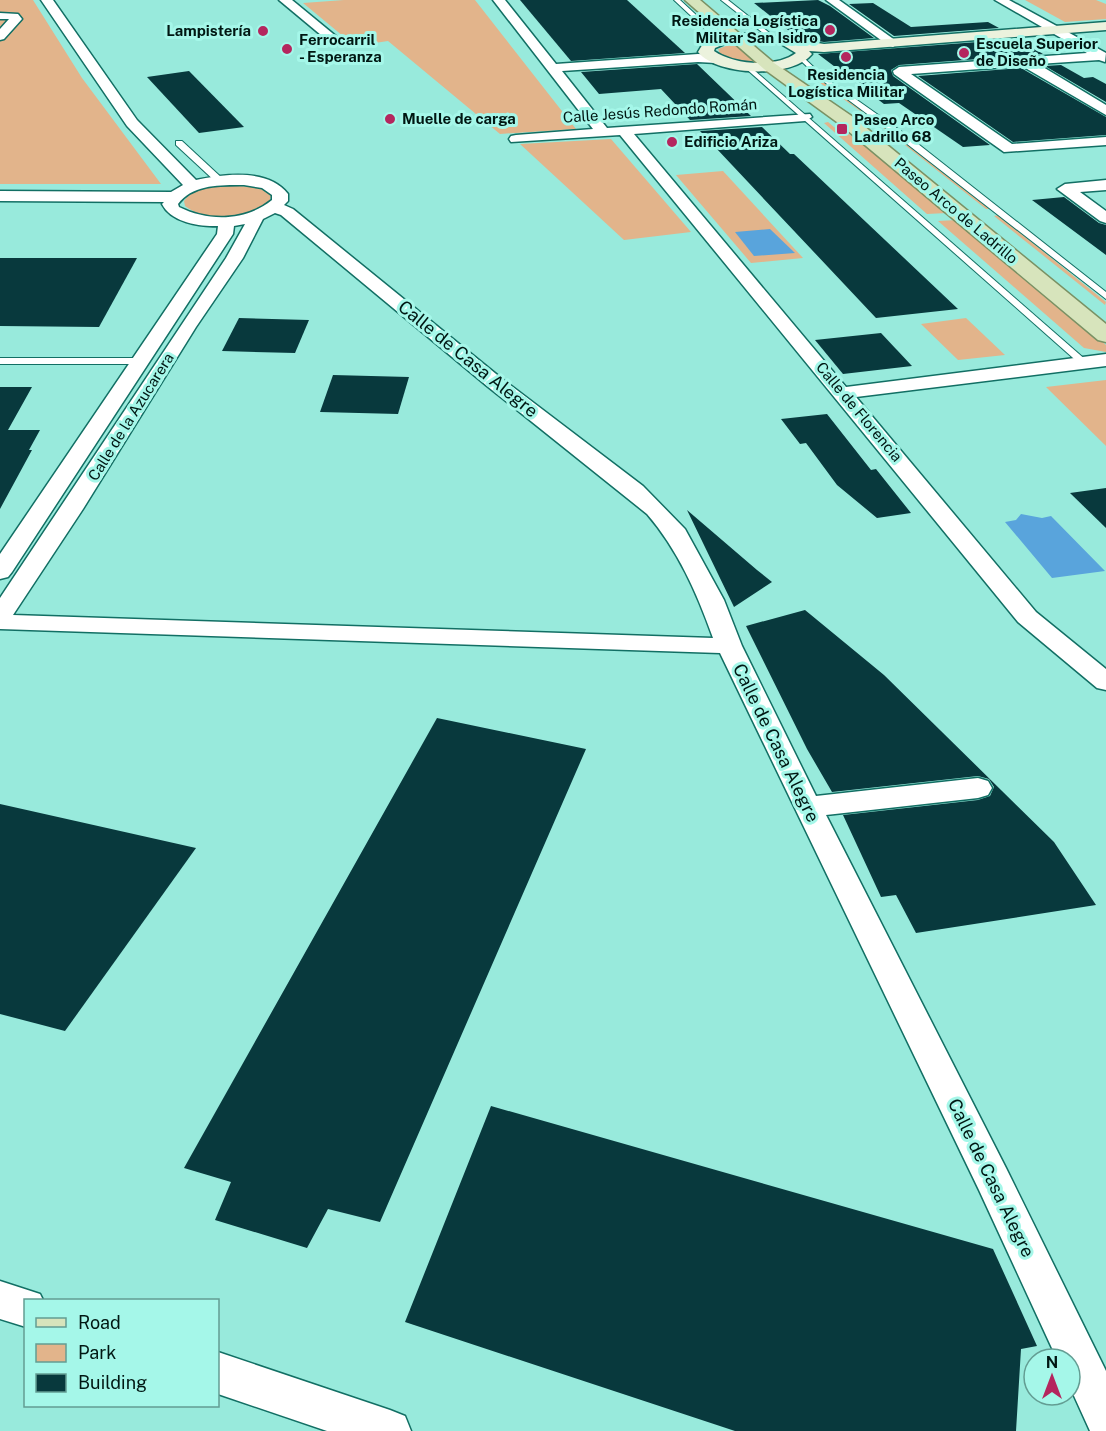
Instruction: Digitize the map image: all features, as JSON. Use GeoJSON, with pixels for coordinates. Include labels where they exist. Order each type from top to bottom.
{"type":"FeatureCollection","features":[{"type":"Feature","properties":{"kind":"main road","name":"Paseo Arco de Ladrillo"},"geometry":{"type":"LineString","coordinates":[[692,0],[769,66],[847,121],[1106,335]]}},
{"type":"Feature","properties":{"kind":"main road","name":"Paseo Arco de Ladrillo"},"geometry":{"type":"LineString","coordinates":[[709,0],[754,37],[797,55],[811,84],[882,133],[1106,315]]}},
{"type":"Feature","properties":{"kind":"street"},"geometry":{"type":"LineString","coordinates":[[47,0],[132,123],[193,186]]}},
{"type":"Feature","properties":{"kind":"street"},"geometry":{"type":"LineString","coordinates":[[285,0],[337,42]]}},
{"type":"Feature","properties":{"kind":"street"},"geometry":{"type":"LineString","coordinates":[[499,0],[603,132]]}},
{"type":"Feature","properties":{"kind":"street"},"geometry":{"type":"LineString","coordinates":[[832,0],[893,43]]}},
{"type":"Feature","properties":{"kind":"street"},"geometry":{"type":"LineString","coordinates":[[1001,0],[1104,57]]}},
{"type":"Feature","properties":{"kind":"street"},"geometry":{"type":"LineString","coordinates":[[0,16],[14,16],[16,19],[0,36]]}},
{"type":"Feature","properties":{"kind":"street"},"geometry":{"type":"LineString","coordinates":[[552,68],[710,53],[745,65],[769,66],[824,48],[1106,26]]}},
{"type":"Feature","properties":{"kind":"street"},"geometry":{"type":"LineString","coordinates":[[710,53],[736,38],[754,37],[774,39],[797,55]]}},
{"type":"Feature","properties":{"kind":"street"},"geometry":{"type":"LineString","coordinates":[[1104,57],[899,71],[1009,149],[1106,141]]}},
{"type":"Feature","properties":{"kind":"street"},"geometry":{"type":"LineString","coordinates":[[1024,62],[1106,111]]}},
{"type":"Feature","properties":{"kind":"street","name":"Calle Jesús Redondo Román"},"geometry":{"type":"LineString","coordinates":[[516,139],[805,117]]}},
{"type":"Feature","properties":{"kind":"street","name":"Calle de Florencia"},"geometry":{"type":"LineString","coordinates":[[624,131],[1027,617],[1106,682]]}},
{"type":"Feature","properties":{"kind":"street"},"geometry":{"type":"LineString","coordinates":[[0,196],[173,197],[193,186],[220,181],[252,181],[275,189],[280,194],[280,201],[266,211],[227,220],[209,220],[181,215],[173,210],[170,204],[173,197]]}},
{"type":"Feature","properties":{"kind":"street"},"geometry":{"type":"LineString","coordinates":[[1106,185],[1065,189],[1106,218]]}},
{"type":"Feature","properties":{"kind":"street","name":"Calle de la Azucarera"},"geometry":{"type":"LineString","coordinates":[[0,616],[89,485],[204,300],[266,211]]}},
{"type":"Feature","properties":{"kind":"street","name":"Calle de Casa Alegre"},"geometry":{"type":"LineString","coordinates":[[266,211],[287,212],[494,382],[613,473],[655,509],[677,534],[712,600],[729,646],[993,1180],[1106,1417]]}},
{"type":"Feature","properties":{"kind":"street","name":"Calle de la Azucarera"},"geometry":{"type":"LineString","coordinates":[[0,572],[225,234],[227,220]]}},
{"type":"Feature","properties":{"kind":"street"},"geometry":{"type":"LineString","coordinates":[[843,393],[1106,360]]}},
{"type":"Feature","properties":{"kind":"street"},"geometry":{"type":"LineString","coordinates":[[0,622],[729,646]]}},
{"type":"Feature","properties":{"kind":"street"},"geometry":{"type":"LineString","coordinates":[[807,807],[978,788]]}},
{"type":"Feature","properties":{"kind":"street"},"geometry":{"type":"LineString","coordinates":[[0,1300],[24,1307]]}},
{"type":"Feature","properties":{"kind":"street"},"geometry":{"type":"LineString","coordinates":[[219,1373],[390,1431]]}},
{"type":"Feature","properties":{"kind":"lane"},"geometry":{"type":"LineString","coordinates":[[677,0],[706,27],[710,53]]}},
{"type":"Feature","properties":{"kind":"lane"},"geometry":{"type":"LineString","coordinates":[[723,0],[774,39]]}},
{"type":"Feature","properties":{"kind":"lane","name":"Paseo Arco de Ladrillo"},"geometry":{"type":"LineString","coordinates":[[797,55],[821,77],[905,138],[1106,296]]}},
{"type":"Feature","properties":{"kind":"lane","name":"Paseo Arco de Ladrillo"},"geometry":{"type":"LineString","coordinates":[[745,65],[1084,363]]}},
{"type":"Feature","properties":{"kind":"lane"},"geometry":{"type":"LineString","coordinates":[[179,143],[220,181]]}},
{"type":"Feature","properties":{"kind":"lane"},"geometry":{"type":"LineString","coordinates":[[0,361],[140,361]]}},
{"type":"Feature","properties":{"kind":"green space"},"geometry":{"type":"Polygon","coordinates":[[[0,0],[33,0],[82,78],[161,184],[0,184],[0,0]]]}},
{"type":"Feature","properties":{"kind":"green space"},"geometry":{"type":"Polygon","coordinates":[[[344,0],[475,0],[576,129],[500,134],[388,41],[355,46],[303,3],[344,0]]]}},
{"type":"Feature","properties":{"kind":"green space"},"geometry":{"type":"Polygon","coordinates":[[[1025,0],[1096,0],[1106,4],[1106,19],[1065,22],[1025,0]]]}},
{"type":"Feature","properties":{"kind":"green space"},"geometry":{"type":"Polygon","coordinates":[[[734,43],[757,62],[730,60],[720,54],[718,49],[734,43]]]}},
{"type":"Feature","properties":{"kind":"green space"},"geometry":{"type":"Polygon","coordinates":[[[810,76],[814,76],[878,119],[990,209],[986,209],[872,119],[810,76]]]}},
{"type":"Feature","properties":{"kind":"green space"},"geometry":{"type":"Polygon","coordinates":[[[828,122],[888,162],[947,213],[927,214],[824,123],[828,122]]]}},
{"type":"Feature","properties":{"kind":"green space"},"geometry":{"type":"Polygon","coordinates":[[[611,139],[691,232],[624,240],[520,144],[611,139]]]}},
{"type":"Feature","properties":{"kind":"green space"},"geometry":{"type":"Polygon","coordinates":[[[723,171],[803,258],[751,263],[676,175],[723,171]]]}},
{"type":"Feature","properties":{"kind":"green space"},"geometry":{"type":"Polygon","coordinates":[[[219,185],[258,187],[271,195],[270,200],[240,215],[216,217],[204,215],[185,206],[184,201],[195,191],[219,185]]]}},
{"type":"Feature","properties":{"kind":"green space"},"geometry":{"type":"Polygon","coordinates":[[[998,215],[1106,302],[1105,305],[994,216],[998,215]]]}},
{"type":"Feature","properties":{"kind":"green space"},"geometry":{"type":"Polygon","coordinates":[[[957,220],[1106,345],[1106,352],[1084,348],[938,221],[957,220]]]}},
{"type":"Feature","properties":{"kind":"green space"},"geometry":{"type":"Polygon","coordinates":[[[966,318],[1005,355],[958,360],[921,324],[966,318]]]}},
{"type":"Feature","properties":{"kind":"green space"},"geometry":{"type":"Polygon","coordinates":[[[1106,380],[1106,446],[1046,387],[1106,380]]]}},
{"type":"Feature","properties":{"kind":"water"},"geometry":{"type":"Polygon","coordinates":[[[770,229],[795,253],[754,256],[735,232],[770,229]]]}},
{"type":"Feature","properties":{"kind":"water"},"geometry":{"type":"Polygon","coordinates":[[[1021,514],[1042,518],[1051,516],[1105,571],[1052,578],[1005,522],[1016,520],[1021,514]]]}},
{"type":"Feature","properties":{"kind":"building"},"geometry":{"type":"Polygon","coordinates":[[[520,0],[627,0],[685,53],[571,61],[520,0]]]}},
{"type":"Feature","properties":{"kind":"building"},"geometry":{"type":"Polygon","coordinates":[[[818,0],[874,38],[824,42],[798,38],[754,3],[818,0]]]}},
{"type":"Feature","properties":{"kind":"building"},"geometry":{"type":"Polygon","coordinates":[[[873,3],[911,27],[988,22],[999,28],[894,36],[849,4],[873,3]]]}},
{"type":"Feature","properties":{"kind":"building"},"geometry":{"type":"Polygon","coordinates":[[[1018,39],[1043,54],[899,65],[891,70],[893,76],[990,145],[963,147],[899,103],[884,104],[818,54],[1018,39]]]}},
{"type":"Feature","properties":{"kind":"building"},"geometry":{"type":"Polygon","coordinates":[[[697,64],[751,116],[690,120],[661,89],[599,94],[581,72],[697,64]]]}},
{"type":"Feature","properties":{"kind":"building"},"geometry":{"type":"Polygon","coordinates":[[[1061,65],[1084,78],[1093,77],[1106,84],[1106,102],[1045,66],[1061,65]]]}},
{"type":"Feature","properties":{"kind":"building"},"geometry":{"type":"Polygon","coordinates":[[[1021,68],[1106,117],[1106,135],[1013,142],[918,76],[1021,68]]]}},
{"type":"Feature","properties":{"kind":"building"},"geometry":{"type":"Polygon","coordinates":[[[189,71],[244,127],[199,133],[147,77],[189,71]]]}},
{"type":"Feature","properties":{"kind":"building"},"geometry":{"type":"Polygon","coordinates":[[[762,127],[790,154],[794,154],[958,309],[876,318],[700,131],[762,127]]]}},
{"type":"Feature","properties":{"kind":"building"},"geometry":{"type":"Polygon","coordinates":[[[1064,197],[1099,223],[1106,225],[1106,255],[1032,200],[1064,197]]]}},
{"type":"Feature","properties":{"kind":"building"},"geometry":{"type":"Polygon","coordinates":[[[0,258],[137,258],[99,327],[0,326],[0,258]]]}},
{"type":"Feature","properties":{"kind":"building"},"geometry":{"type":"Polygon","coordinates":[[[239,318],[309,320],[295,353],[222,351],[239,318]]]}},
{"type":"Feature","properties":{"kind":"building"},"geometry":{"type":"Polygon","coordinates":[[[881,333],[912,366],[843,374],[815,340],[881,333]]]}},
{"type":"Feature","properties":{"kind":"building"},"geometry":{"type":"Polygon","coordinates":[[[333,375],[409,377],[398,414],[320,412],[333,375]]]}},
{"type":"Feature","properties":{"kind":"building"},"geometry":{"type":"Polygon","coordinates":[[[0,387],[32,387],[8,430],[40,430],[29,450],[32,450],[0,509],[0,387]]]}},
{"type":"Feature","properties":{"kind":"building"},"geometry":{"type":"Polygon","coordinates":[[[827,414],[871,470],[876,469],[911,513],[877,518],[837,485],[806,443],[800,444],[781,419],[827,414]]]}},
{"type":"Feature","properties":{"kind":"building"},"geometry":{"type":"Polygon","coordinates":[[[1106,488],[1106,528],[1070,493],[1106,488]]]}},
{"type":"Feature","properties":{"kind":"building"},"geometry":{"type":"Polygon","coordinates":[[[687,510],[757,570],[772,582],[734,607],[687,510]]]}},
{"type":"Feature","properties":{"kind":"building"},"geometry":{"type":"Polygon","coordinates":[[[805,610],[884,675],[1054,842],[1096,905],[916,933],[896,895],[881,897],[843,815],[978,800],[990,796],[994,787],[989,779],[978,776],[832,792],[807,749],[746,626],[805,610]]]}},
{"type":"Feature","properties":{"kind":"building"},"geometry":{"type":"Polygon","coordinates":[[[437,718],[586,749],[380,1222],[328,1209],[307,1248],[215,1220],[231,1182],[184,1168],[437,718]]]}},
{"type":"Feature","properties":{"kind":"building"},"geometry":{"type":"Polygon","coordinates":[[[0,804],[196,848],[65,1031],[0,1014],[0,804]]]}},
{"type":"Feature","properties":{"kind":"building"},"geometry":{"type":"Polygon","coordinates":[[[491,1106],[993,1249],[1037,1346],[1021,1349],[1016,1431],[735,1431],[405,1322],[491,1106]]]}},
{"type":"Feature","properties":{"kind":"place","name":"Residencia Logística Militar San Isidro"},"geometry":{"type":"Point","coordinates":[830,30]}},
{"type":"Feature","properties":{"kind":"place","name":"Lampistería"},"geometry":{"type":"Point","coordinates":[263,31]}},
{"type":"Feature","properties":{"kind":"place","name":"Ferrocarril - Esperanza"},"geometry":{"type":"Point","coordinates":[287,49]}},
{"type":"Feature","properties":{"kind":"place","name":"Escuela Superior de Diseño"},"geometry":{"type":"Point","coordinates":[964,53]}},
{"type":"Feature","properties":{"kind":"place","name":"Residencia Logística Militar"},"geometry":{"type":"Point","coordinates":[846,57]}},
{"type":"Feature","properties":{"kind":"place","name":"Muelle de carga"},"geometry":{"type":"Point","coordinates":[390,119]}},
{"type":"Feature","properties":{"kind":"place","name":"Paseo Arco Ladrillo 68"},"geometry":{"type":"Point","coordinates":[842,129]}},
{"type":"Feature","properties":{"kind":"place","name":"Edificio Ariza"},"geometry":{"type":"Point","coordinates":[672,142]}}]}
